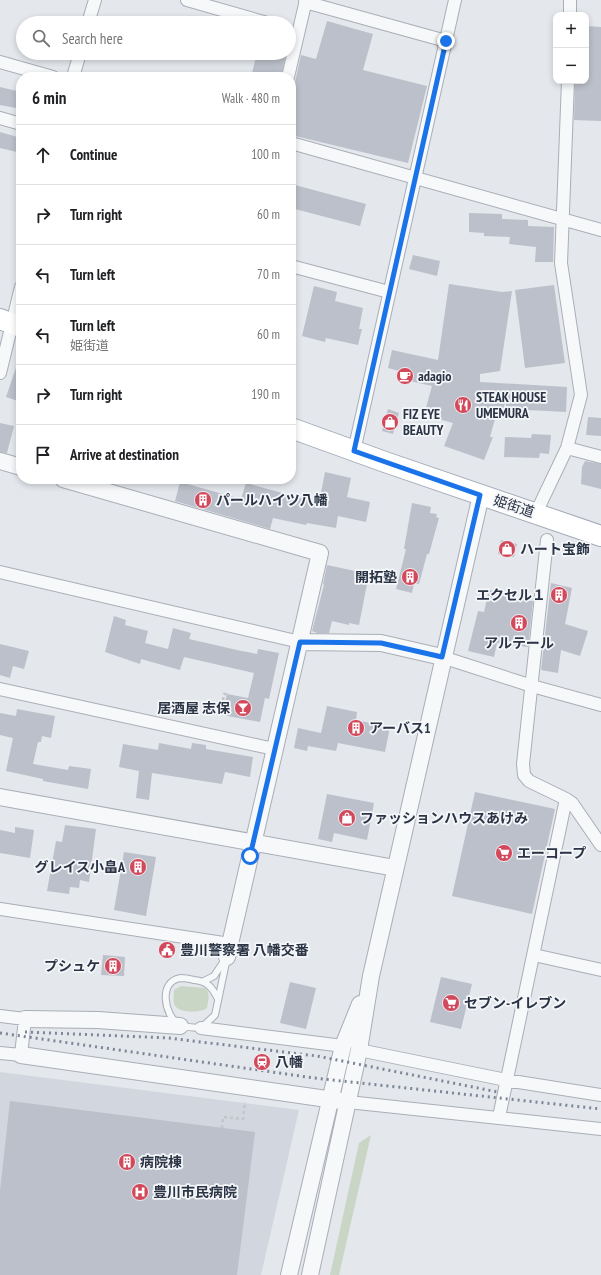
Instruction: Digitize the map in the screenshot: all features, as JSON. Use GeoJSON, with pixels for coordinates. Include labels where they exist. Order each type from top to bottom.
{"type":"FeatureCollection","features":[{"type":"Feature","properties":{"kind":"main road","name":"姫街道"},"geometry":{"type":"LineString","coordinates":[[296,430],[601,536]]}},
{"type":"Feature","properties":{"kind":"street"},"geometry":{"type":"LineString","coordinates":[[90,16],[95,0]]}},
{"type":"Feature","properties":{"kind":"street"},"geometry":{"type":"LineString","coordinates":[[187,0],[243,16]]}},
{"type":"Feature","properties":{"kind":"street"},"geometry":{"type":"LineString","coordinates":[[354,451],[389,292],[417,178],[455,0]]}},
{"type":"Feature","properties":{"kind":"street"},"geometry":{"type":"LineString","coordinates":[[570,0],[570,12]]}},
{"type":"Feature","properties":{"kind":"street"},"geometry":{"type":"LineString","coordinates":[[296,26],[306,1],[446,41]]}},
{"type":"Feature","properties":{"kind":"street"},"geometry":{"type":"LineString","coordinates":[[74,72],[78,60]]}},
{"type":"Feature","properties":{"kind":"street"},"geometry":{"type":"LineString","coordinates":[[289,72],[290,60]]}},
{"type":"Feature","properties":{"kind":"street"},"geometry":{"type":"LineString","coordinates":[[0,64],[33,72]]}},
{"type":"Feature","properties":{"kind":"street"},"geometry":{"type":"LineString","coordinates":[[536,513],[567,448],[581,395],[561,263],[568,84]]}},
{"type":"Feature","properties":{"kind":"street"},"geometry":{"type":"LineString","coordinates":[[0,118],[16,123]]}},
{"type":"Feature","properties":{"kind":"street"},"geometry":{"type":"LineString","coordinates":[[296,144],[563,218],[601,230]]}},
{"type":"Feature","properties":{"kind":"street"},"geometry":{"type":"LineString","coordinates":[[296,267],[389,292]]}},
{"type":"Feature","properties":{"kind":"street"},"geometry":{"type":"LineString","coordinates":[[0,373],[16,305]]}},
{"type":"Feature","properties":{"kind":"street"},"geometry":{"type":"LineString","coordinates":[[567,448],[601,457]]}},
{"type":"Feature","properties":{"kind":"street"},"geometry":{"type":"LineString","coordinates":[[0,461],[16,466]]}},
{"type":"Feature","properties":{"kind":"street"},"geometry":{"type":"LineString","coordinates":[[0,909],[229,950],[320,553],[80,484]]}},
{"type":"Feature","properties":{"kind":"street"},"geometry":{"type":"LineString","coordinates":[[310,1275],[359,1050],[371,976],[442,657],[480,495]]}},
{"type":"Feature","properties":{"kind":"street"},"geometry":{"type":"LineString","coordinates":[[546,540],[532,686],[522,764],[524,775],[530,781],[566,799],[601,845]]}},
{"type":"Feature","properties":{"kind":"street"},"geometry":{"type":"LineString","coordinates":[[0,572],[300,642],[381,643],[442,657],[532,686],[601,705]]}},
{"type":"Feature","properties":{"kind":"street"},"geometry":{"type":"LineString","coordinates":[[0,688],[274,749]]}},
{"type":"Feature","properties":{"kind":"street"},"geometry":{"type":"LineString","coordinates":[[0,797],[395,868]]}},
{"type":"Feature","properties":{"kind":"street"},"geometry":{"type":"LineString","coordinates":[[499,1117],[566,799]]}},
{"type":"Feature","properties":{"kind":"street"},"geometry":{"type":"LineString","coordinates":[[534,955],[601,970]]}},
{"type":"Feature","properties":{"kind":"street"},"geometry":{"type":"LineString","coordinates":[[289,1275],[332,1100],[343,1046],[371,976]]}},
{"type":"Feature","properties":{"kind":"street"},"geometry":{"type":"LineString","coordinates":[[0,1016],[25,1019],[98,1020],[180,1026]]}},
{"type":"Feature","properties":{"kind":"street"},"geometry":{"type":"LineString","coordinates":[[21,1055],[25,1019]]}},
{"type":"Feature","properties":{"kind":"street"},"geometry":{"type":"LineString","coordinates":[[201,1028],[343,1046]]}},
{"type":"Feature","properties":{"kind":"street"},"geometry":{"type":"LineString","coordinates":[[359,1050],[506,1080],[601,1095]]}},
{"type":"Feature","properties":{"kind":"street"},"geometry":{"type":"LineString","coordinates":[[0,1053],[332,1100],[601,1129]]}},
{"type":"Feature","properties":{"kind":"lane"},"geometry":{"type":"LineString","coordinates":[[229,950],[215,1015],[201,1028],[180,1026],[174,1020],[165,1005],[167,988],[173,982],[181,978],[204,981],[214,976],[229,950]]}},
{"type":"Feature","properties":{"kind":"lane"},"geometry":{"type":"LineString","coordinates":[[204,981],[213,989],[218,999]]}},
{"type":"Feature","properties":{"kind":"path"},"geometry":{"type":"LineString","coordinates":[[222,706],[224,694],[226,694]]}},
{"type":"Feature","properties":{"kind":"path"},"geometry":{"type":"LineString","coordinates":[[222,1128],[223,1117],[242,1119],[247,1087]]}},
{"type":"Feature","properties":{"kind":"shaded area","name":"豊川市民病院"},"geometry":{"type":"Polygon","coordinates":[[[0,1072],[299,1110],[261,1275],[0,1275],[0,1072]]]}},
{"type":"Feature","properties":{"kind":"green space"},"geometry":{"type":"Polygon","coordinates":[[[181,986],[205,988],[209,995],[207,1008],[200,1011],[191,1012],[176,1007],[174,1001],[174,990],[181,986]]]}},
{"type":"Feature","properties":{"kind":"green space"},"geometry":{"type":"Polygon","coordinates":[[[371,1135],[339,1275],[330,1275],[359,1143],[371,1135]]]}},
{"type":"Feature","properties":{"kind":"building"},"geometry":{"type":"Polygon","coordinates":[[[327,21],[373,34],[363,70],[427,86],[408,163],[296,136],[296,78],[301,55],[316,59],[327,21]]]}},
{"type":"Feature","properties":{"kind":"building"},"geometry":{"type":"Polygon","coordinates":[[[589,26],[601,27],[601,121],[574,120],[575,84],[589,84],[589,26]]]}},
{"type":"Feature","properties":{"kind":"building"},"geometry":{"type":"Polygon","coordinates":[[[255,60],[285,60],[282,72],[252,72],[255,60]]]}},
{"type":"Feature","properties":{"kind":"building"},"geometry":{"type":"Polygon","coordinates":[[[0,87],[16,91],[16,108],[0,105],[0,87]]]}},
{"type":"Feature","properties":{"kind":"building"},"geometry":{"type":"Polygon","coordinates":[[[0,132],[16,137],[16,152],[0,148],[0,132]]]}},
{"type":"Feature","properties":{"kind":"building"},"geometry":{"type":"Polygon","coordinates":[[[296,185],[366,204],[360,226],[296,209],[296,185]]]}},
{"type":"Feature","properties":{"kind":"building"},"geometry":{"type":"Polygon","coordinates":[[[469,213],[502,214],[502,219],[528,220],[528,226],[554,227],[553,262],[535,262],[536,247],[509,244],[510,237],[484,236],[484,233],[469,232],[469,213]]]}},
{"type":"Feature","properties":{"kind":"building"},"geometry":{"type":"Polygon","coordinates":[[[413,255],[440,261],[437,276],[409,269],[413,255]]]}},
{"type":"Feature","properties":{"kind":"building"},"geometry":{"type":"Polygon","coordinates":[[[449,284],[502,292],[512,291],[500,371],[480,374],[480,382],[567,387],[566,412],[506,409],[506,401],[503,409],[498,408],[490,437],[493,437],[484,460],[444,446],[453,423],[424,415],[432,386],[397,378],[399,371],[388,368],[392,350],[438,360],[449,284]]]}},
{"type":"Feature","properties":{"kind":"building"},"geometry":{"type":"Polygon","coordinates":[[[554,285],[565,363],[525,368],[515,290],[554,285]]]}},
{"type":"Feature","properties":{"kind":"building"},"geometry":{"type":"Polygon","coordinates":[[[314,286],[337,292],[335,301],[363,308],[359,329],[362,329],[358,345],[326,338],[325,342],[302,336],[314,286]]]}},
{"type":"Feature","properties":{"kind":"building"},"geometry":{"type":"Polygon","coordinates":[[[16,368],[16,400],[6,397],[16,368]]]}},
{"type":"Feature","properties":{"kind":"building","name":"FIZ EYE BEAUTY"},"geometry":{"type":"Polygon","coordinates":[[[388,409],[399,413],[393,434],[382,431],[388,409]]]}},
{"type":"Feature","properties":{"kind":"building"},"geometry":{"type":"Polygon","coordinates":[[[588,417],[601,418],[601,436],[586,435],[588,417]]]}},
{"type":"Feature","properties":{"kind":"building"},"geometry":{"type":"Polygon","coordinates":[[[0,423],[14,426],[7,453],[0,452],[0,423]]]}},
{"type":"Feature","properties":{"kind":"building"},"geometry":{"type":"Polygon","coordinates":[[[532,434],[551,435],[549,454],[540,453],[539,458],[504,457],[505,437],[531,438],[532,434]]]}},
{"type":"Feature","properties":{"kind":"building"},"geometry":{"type":"Polygon","coordinates":[[[585,461],[601,464],[601,489],[581,484],[582,467],[585,461]]]}},
{"type":"Feature","properties":{"kind":"building"},"geometry":{"type":"Polygon","coordinates":[[[325,472],[351,478],[347,497],[370,502],[366,522],[338,516],[336,528],[307,523],[306,525],[273,518],[270,529],[175,501],[179,484],[187,484],[241,499],[246,484],[250,484],[319,503],[325,472]]]}},
{"type":"Feature","properties":{"kind":"building"},"geometry":{"type":"Polygon","coordinates":[[[412,503],[431,507],[430,513],[437,514],[436,517],[439,518],[419,584],[414,583],[412,593],[396,589],[406,549],[404,549],[412,503]]]}},
{"type":"Feature","properties":{"kind":"building","name":"ハート宝飾"},"geometry":{"type":"Polygon","coordinates":[[[501,540],[517,544],[514,557],[498,554],[501,540]]]}},
{"type":"Feature","properties":{"kind":"building"},"geometry":{"type":"Polygon","coordinates":[[[327,565],[369,574],[359,625],[349,623],[349,625],[332,621],[329,633],[317,633],[312,631],[324,585],[327,565]]]}},
{"type":"Feature","properties":{"kind":"building"},"geometry":{"type":"Polygon","coordinates":[[[551,583],[572,588],[565,624],[588,631],[580,656],[561,650],[558,673],[541,670],[551,583]]]}},
{"type":"Feature","properties":{"kind":"building"},"geometry":{"type":"Polygon","coordinates":[[[489,590],[507,594],[506,598],[533,601],[528,647],[497,643],[494,657],[468,651],[478,611],[484,612],[489,590]]]}},
{"type":"Feature","properties":{"kind":"building"},"geometry":{"type":"Polygon","coordinates":[[[114,616],[126,620],[125,625],[148,631],[145,643],[168,649],[173,628],[191,633],[189,639],[257,654],[258,649],[279,653],[269,699],[265,698],[260,722],[222,715],[227,694],[248,698],[254,673],[184,657],[180,670],[141,659],[140,664],[105,652],[114,616]]]}},
{"type":"Feature","properties":{"kind":"building"},"geometry":{"type":"Polygon","coordinates":[[[0,644],[29,651],[24,669],[13,666],[10,678],[0,675],[0,644]]]}},
{"type":"Feature","properties":{"kind":"building","name":"アーバス1"},"geometry":{"type":"Polygon","coordinates":[[[327,706],[357,712],[356,720],[390,727],[385,752],[338,743],[336,751],[308,746],[307,751],[294,748],[298,728],[321,733],[327,706]]]}},
{"type":"Feature","properties":{"kind":"building"},"geometry":{"type":"Polygon","coordinates":[[[17,709],[55,716],[51,738],[42,736],[41,742],[38,742],[33,764],[68,770],[69,766],[91,769],[88,789],[43,781],[43,779],[6,771],[13,738],[0,735],[0,713],[16,716],[17,709]]]}},
{"type":"Feature","properties":{"kind":"building"},"geometry":{"type":"Polygon","coordinates":[[[159,743],[191,749],[192,743],[206,745],[206,749],[253,757],[250,777],[225,772],[222,784],[152,773],[149,800],[136,798],[139,771],[119,767],[123,744],[158,750],[159,743]]]}},
{"type":"Feature","properties":{"kind":"building","name":"エーコープ"},"geometry":{"type":"Polygon","coordinates":[[[475,792],[555,809],[532,914],[452,896],[475,792]]]}},
{"type":"Feature","properties":{"kind":"building","name":"ファッションハウスあけみ"},"geometry":{"type":"Polygon","coordinates":[[[327,794],[374,803],[367,840],[334,833],[332,842],[318,839],[327,794]]]}},
{"type":"Feature","properties":{"kind":"building"},"geometry":{"type":"Polygon","coordinates":[[[65,825],[96,829],[89,882],[80,880],[79,888],[70,887],[69,894],[47,891],[56,841],[62,842],[65,825]]]}},
{"type":"Feature","properties":{"kind":"building"},"geometry":{"type":"Polygon","coordinates":[[[15,827],[34,830],[30,858],[0,853],[0,830],[15,833],[15,827]]]}},
{"type":"Feature","properties":{"kind":"building"},"geometry":{"type":"Polygon","coordinates":[[[124,852],[156,857],[146,916],[114,910],[124,852]]]}},
{"type":"Feature","properties":{"kind":"building","name":"プシュケ"},"geometry":{"type":"Polygon","coordinates":[[[103,955],[125,957],[124,976],[101,975],[103,955]]]}},
{"type":"Feature","properties":{"kind":"building","name":"セブン-イレブン"},"geometry":{"type":"Polygon","coordinates":[[[441,977],[472,984],[461,1029],[430,1022],[441,977]]]}},
{"type":"Feature","properties":{"kind":"building"},"geometry":{"type":"Polygon","coordinates":[[[290,982],[316,988],[306,1029],[280,1023],[290,982]]]}},
{"type":"Feature","properties":{"kind":"building","name":"豊川市民病院"},"geometry":{"type":"Polygon","coordinates":[[[10,1101],[255,1132],[237,1275],[0,1275],[0,1191],[10,1101]]]}},
{"type":"Feature","properties":{"kind":"railway"},"geometry":{"type":"LineString","coordinates":[[25,1032],[168,1038],[317,1056],[498,1092]]}},
{"type":"Feature","properties":{"kind":"railway"},"geometry":{"type":"LineString","coordinates":[[0,1033],[314,1078],[601,1109]]}},
{"type":"Feature","properties":{"kind":"place","name":"adagio"},"geometry":{"type":"Point","coordinates":[405,376]}},
{"type":"Feature","properties":{"kind":"place","name":"STEAK HOUSE UMEMURA"},"geometry":{"type":"Point","coordinates":[463,405]}},
{"type":"Feature","properties":{"kind":"place","name":"FIZ EYE BEAUTY"},"geometry":{"type":"Point","coordinates":[390,422]}},
{"type":"Feature","properties":{"kind":"place","name":"パールハイツ八幡"},"geometry":{"type":"Point","coordinates":[203,500]}},
{"type":"Feature","properties":{"kind":"place","name":"ハート宝飾"},"geometry":{"type":"Point","coordinates":[507,549]}},
{"type":"Feature","properties":{"kind":"place","name":"開拓塾"},"geometry":{"type":"Point","coordinates":[410,577]}},
{"type":"Feature","properties":{"kind":"place","name":"エクセル１"},"geometry":{"type":"Point","coordinates":[559,595]}},
{"type":"Feature","properties":{"kind":"place","name":"アルテール"},"geometry":{"type":"Point","coordinates":[519,623]}},
{"type":"Feature","properties":{"kind":"place","name":"居酒屋 志保"},"geometry":{"type":"Point","coordinates":[243,708]}},
{"type":"Feature","properties":{"kind":"place","name":"アーバス1"},"geometry":{"type":"Point","coordinates":[356,728]}},
{"type":"Feature","properties":{"kind":"place","name":"ファッションハウスあけみ"},"geometry":{"type":"Point","coordinates":[347,818]}},
{"type":"Feature","properties":{"kind":"place","name":"エーコープ"},"geometry":{"type":"Point","coordinates":[504,853]}},
{"type":"Feature","properties":{"kind":"place","name":"グレイス小畠A"},"geometry":{"type":"Point","coordinates":[138,867]}},
{"type":"Feature","properties":{"kind":"place","name":"豊川警察署 八幡交番"},"geometry":{"type":"Point","coordinates":[167,950]}},
{"type":"Feature","properties":{"kind":"place","name":"プシュケ"},"geometry":{"type":"Point","coordinates":[113,966]}},
{"type":"Feature","properties":{"kind":"place","name":"セブン-イレブン"},"geometry":{"type":"Point","coordinates":[451,1003]}},
{"type":"Feature","properties":{"kind":"place","name":"八幡"},"geometry":{"type":"Point","coordinates":[262,1062]}},
{"type":"Feature","properties":{"kind":"place","name":"病院棟"},"geometry":{"type":"Point","coordinates":[127,1162]}},
{"type":"Feature","properties":{"kind":"place","name":"豊川市民病院"},"geometry":{"type":"Point","coordinates":[140,1192]}},
{"type":"Feature","properties":{"kind":"route"},"geometry":{"type":"LineString","coordinates":[[250,856],[300,642],[381,643],[442,657],[480,495],[354,451],[389,292],[417,178],[446,41]]}}]}
